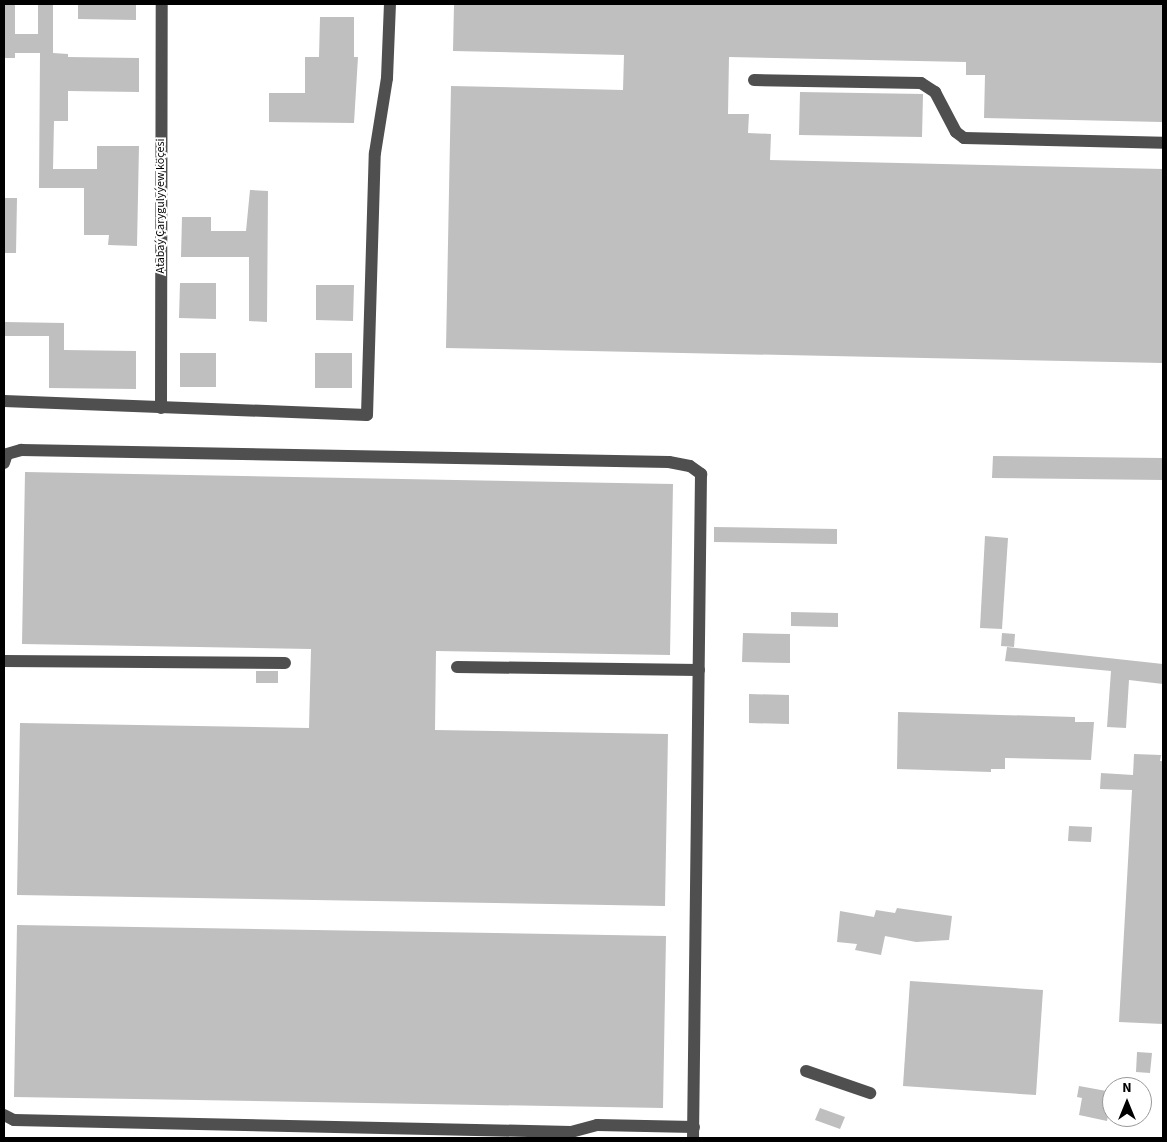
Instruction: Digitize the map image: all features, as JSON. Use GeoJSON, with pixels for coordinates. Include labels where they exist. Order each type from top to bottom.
{"type":"FeatureCollection","features":[{"type":"Feature","properties":{"kind":"street","name":"Atabaý Çarygulyýew köçesi"},"geometry":{"type":"LineString","coordinates":[[161,408],[162,4]]}},
{"type":"Feature","properties":{"kind":"street"},"geometry":{"type":"LineString","coordinates":[[4,401],[367,415],[375,153],[386,78],[390,4]]}},
{"type":"Feature","properties":{"kind":"street"},"geometry":{"type":"LineString","coordinates":[[754,80],[921,83],[935,92],[956,132],[964,138],[1163,143]]}},
{"type":"Feature","properties":{"kind":"street"},"geometry":{"type":"LineString","coordinates":[[4,463],[8,454],[21,450],[659,462],[690,466],[701,474],[693,1133],[597,1125],[570,1132],[14,1120],[4,1115]]}},
{"type":"Feature","properties":{"kind":"street"},"geometry":{"type":"LineString","coordinates":[[4,661],[285,663]]}},
{"type":"Feature","properties":{"kind":"street"},"geometry":{"type":"LineString","coordinates":[[457,667],[699,670]]}},
{"type":"Feature","properties":{"kind":"street"},"geometry":{"type":"LineString","coordinates":[[806,1071],[870,1093]]}},
{"type":"Feature","properties":{"kind":"building"},"geometry":{"type":"Polygon","coordinates":[[[4,4],[15,4],[15,34],[38,34],[38,4],[53,4],[53,53],[68,54],[68,57],[139,58],[139,92],[68,91],[68,121],[54,121],[53,169],[97,169],[97,146],[139,146],[137,246],[108,245],[109,235],[84,235],[84,188],[39,188],[40,53],[15,53],[15,58],[4,58],[4,4]]]}},
{"type":"Feature","properties":{"kind":"building"},"geometry":{"type":"Polygon","coordinates":[[[78,4],[136,4],[136,20],[78,19],[78,4]]]}},
{"type":"Feature","properties":{"kind":"building"},"geometry":{"type":"Polygon","coordinates":[[[454,4],[1163,4],[1163,122],[984,118],[985,75],[966,75],[966,62],[729,57],[728,114],[749,114],[748,133],[771,134],[770,160],[1163,169],[1163,363],[446,348],[451,86],[623,90],[624,55],[453,51],[454,4]]]}},
{"type":"Feature","properties":{"kind":"building"},"geometry":{"type":"Polygon","coordinates":[[[320,17],[354,17],[354,57],[358,57],[354,123],[269,122],[269,93],[305,93],[305,57],[319,57],[320,17]]]}},
{"type":"Feature","properties":{"kind":"building"},"geometry":{"type":"Polygon","coordinates":[[[800,92],[923,94],[922,137],[799,135],[800,92]]]}},
{"type":"Feature","properties":{"kind":"building"},"geometry":{"type":"Polygon","coordinates":[[[250,190],[268,191],[267,322],[249,321],[249,257],[181,257],[182,217],[211,217],[211,231],[246,231],[250,190]]]}},
{"type":"Feature","properties":{"kind":"building"},"geometry":{"type":"Polygon","coordinates":[[[4,198],[17,198],[16,253],[4,253],[4,198]]]}},
{"type":"Feature","properties":{"kind":"building"},"geometry":{"type":"Polygon","coordinates":[[[180,283],[216,283],[216,319],[179,318],[180,283]]]}},
{"type":"Feature","properties":{"kind":"building"},"geometry":{"type":"Polygon","coordinates":[[[316,285],[354,285],[353,321],[316,320],[316,285]]]}},
{"type":"Feature","properties":{"kind":"building"},"geometry":{"type":"Polygon","coordinates":[[[4,322],[64,323],[64,350],[136,351],[136,389],[49,388],[49,336],[4,336],[4,322]]]}},
{"type":"Feature","properties":{"kind":"building"},"geometry":{"type":"Polygon","coordinates":[[[180,353],[216,353],[216,387],[180,387],[180,353]]]}},
{"type":"Feature","properties":{"kind":"building"},"geometry":{"type":"Polygon","coordinates":[[[315,353],[352,353],[352,388],[315,388],[315,353]]]}},
{"type":"Feature","properties":{"kind":"building"},"geometry":{"type":"Polygon","coordinates":[[[993,456],[1163,458],[1163,480],[992,478],[993,456]]]}},
{"type":"Feature","properties":{"kind":"building"},"geometry":{"type":"Polygon","coordinates":[[[25,472],[673,484],[670,655],[436,651],[435,730],[668,734],[665,906],[17,895],[20,723],[309,728],[311,649],[22,644],[25,472]]]}},
{"type":"Feature","properties":{"kind":"building"},"geometry":{"type":"Polygon","coordinates":[[[714,527],[837,529],[837,544],[714,542],[714,527]]]}},
{"type":"Feature","properties":{"kind":"building"},"geometry":{"type":"Polygon","coordinates":[[[985,536],[1008,538],[1002,629],[980,628],[985,536]]]}},
{"type":"Feature","properties":{"kind":"building"},"geometry":{"type":"Polygon","coordinates":[[[791,612],[838,613],[838,627],[791,626],[791,612]]]}},
{"type":"Feature","properties":{"kind":"building"},"geometry":{"type":"Polygon","coordinates":[[[743,633],[790,634],[790,663],[742,662],[743,633]]]}},
{"type":"Feature","properties":{"kind":"building"},"geometry":{"type":"Polygon","coordinates":[[[1002,633],[1015,634],[1014,647],[1001,646],[1002,633]]]}},
{"type":"Feature","properties":{"kind":"building"},"geometry":{"type":"Polygon","coordinates":[[[1007,647],[1163,664],[1163,684],[1129,680],[1126,728],[1107,727],[1111,671],[1005,661],[1007,647]]]}},
{"type":"Feature","properties":{"kind":"building"},"geometry":{"type":"Polygon","coordinates":[[[256,671],[278,671],[278,683],[256,683],[256,671]]]}},
{"type":"Feature","properties":{"kind":"building"},"geometry":{"type":"Polygon","coordinates":[[[749,694],[789,695],[789,724],[749,723],[749,694]]]}},
{"type":"Feature","properties":{"kind":"building"},"geometry":{"type":"Polygon","coordinates":[[[898,712],[1075,717],[1075,722],[1094,722],[1091,760],[1005,758],[1005,769],[991,769],[991,772],[897,769],[898,712]]]}},
{"type":"Feature","properties":{"kind":"building"},"geometry":{"type":"Polygon","coordinates":[[[1134,754],[1161,755],[1160,761],[1163,761],[1163,1024],[1119,1022],[1132,790],[1100,789],[1101,773],[1133,775],[1134,754]]]}},
{"type":"Feature","properties":{"kind":"building"},"geometry":{"type":"Polygon","coordinates":[[[1069,826],[1092,827],[1091,842],[1068,841],[1069,826]]]}},
{"type":"Feature","properties":{"kind":"building"},"geometry":{"type":"Polygon","coordinates":[[[897,908],[952,916],[949,940],[916,942],[885,936],[881,955],[855,950],[857,944],[837,942],[840,911],[874,917],[876,910],[895,913],[897,908]]]}},
{"type":"Feature","properties":{"kind":"building"},"geometry":{"type":"Polygon","coordinates":[[[17,925],[666,936],[663,1108],[14,1097],[17,925]]]}},
{"type":"Feature","properties":{"kind":"building"},"geometry":{"type":"Polygon","coordinates":[[[910,981],[1043,990],[1036,1095],[903,1086],[910,981]]]}},
{"type":"Feature","properties":{"kind":"building"},"geometry":{"type":"Polygon","coordinates":[[[1137,1052],[1152,1053],[1150,1073],[1136,1072],[1137,1052]]]}},
{"type":"Feature","properties":{"kind":"building"},"geometry":{"type":"Polygon","coordinates":[[[1079,1086],[1102,1090],[1102,1120],[1079,1115],[1082,1098],[1077,1097],[1079,1086]]]}},
{"type":"Feature","properties":{"kind":"building"},"geometry":{"type":"Polygon","coordinates":[[[820,1108],[845,1117],[840,1129],[815,1120],[820,1108]]]}}]}
